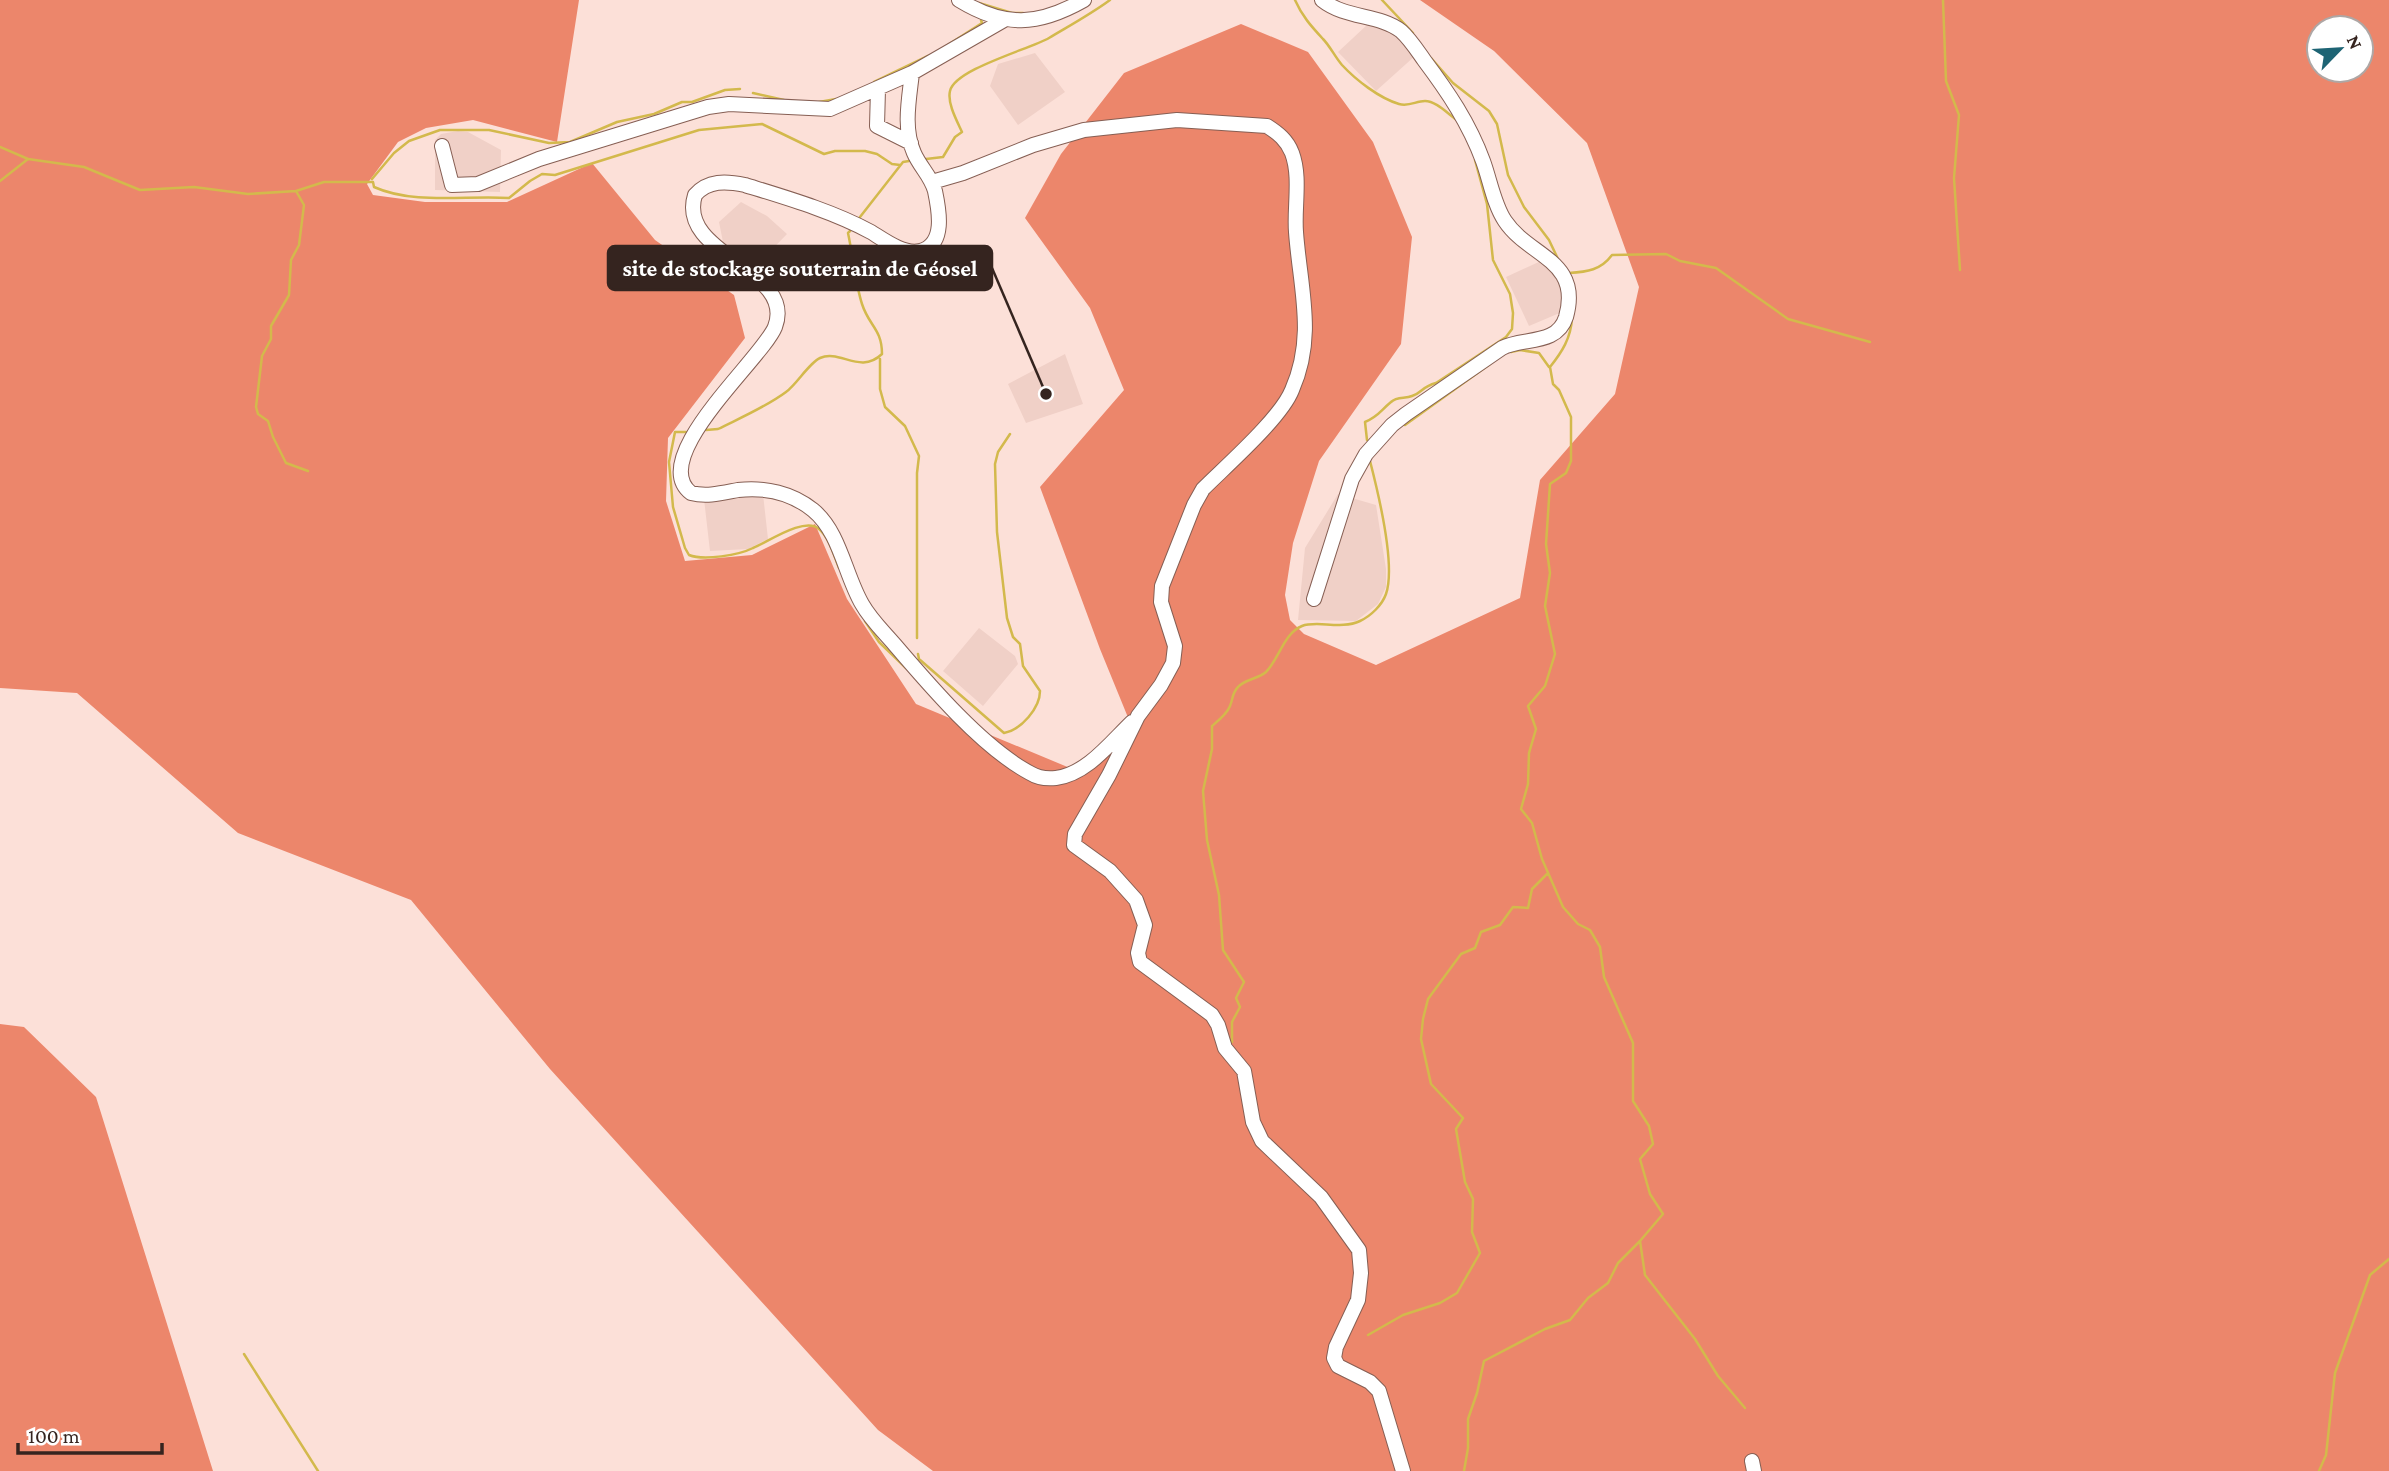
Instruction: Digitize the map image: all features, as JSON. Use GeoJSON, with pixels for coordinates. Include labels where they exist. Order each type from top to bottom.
{"type":"FeatureCollection","features":[{"type":"Feature","properties":{"kind":"street"},"geometry":{"type":"LineString","coordinates":[[959,0],[1004,20],[1020,22],[1039,19],[1084,0]]}},
{"type":"Feature","properties":{"kind":"street"},"geometry":{"type":"LineString","coordinates":[[1314,599],[1352,479],[1372,445],[1421,402],[1502,348],[1546,337],[1558,331],[1564,321],[1567,305],[1566,283],[1561,271],[1506,223],[1472,131],[1408,38],[1389,24],[1344,13],[1322,0]]}},
{"type":"Feature","properties":{"kind":"street"},"geometry":{"type":"LineString","coordinates":[[442,146],[452,185],[474,185],[539,159],[708,107],[729,104],[830,109],[912,73],[1004,20]]}},
{"type":"Feature","properties":{"kind":"street"},"geometry":{"type":"LineString","coordinates":[[912,73],[908,121],[911,144],[932,182],[939,233],[933,245],[916,252],[901,248],[842,218],[733,182],[705,186],[697,192],[692,204],[693,215],[702,233],[760,282],[774,299],[778,313],[771,334],[710,410],[687,446],[681,465],[684,486],[691,493],[705,495],[764,489],[794,499],[811,509],[826,525],[858,598],[871,619],[950,705],[999,752],[1030,773],[1048,778],[1072,773],[1093,758],[1138,716]]}},
{"type":"Feature","properties":{"kind":"street"},"geometry":{"type":"LineString","coordinates":[[878,89],[877,126],[911,144]]}},
{"type":"Feature","properties":{"kind":"street"},"geometry":{"type":"LineString","coordinates":[[932,182],[1067,134],[1157,121],[1267,127],[1281,136],[1293,155],[1296,172],[1295,231],[1306,319],[1306,342],[1299,372],[1281,409],[1203,489],[1194,505],[1162,586],[1161,602],[1174,637],[1173,663],[1161,685],[1138,716],[1109,775],[1075,834],[1074,845],[1110,871],[1136,900],[1145,925],[1138,953],[1140,962],[1212,1015],[1225,1048],[1244,1072],[1253,1122],[1262,1141],[1321,1197],[1355,1243],[1360,1255],[1361,1282],[1354,1309],[1336,1347],[1334,1358],[1338,1366],[1370,1382],[1379,1391],[1403,1471]]}},
{"type":"Feature","properties":{"kind":"shaded area"},"geometry":{"type":"Polygon","coordinates":[[[0,0],[579,0],[557,142],[473,120],[426,128],[398,142],[367,184],[373,195],[425,202],[507,202],[592,163],[655,240],[734,295],[745,338],[668,438],[666,501],[685,561],[752,555],[815,524],[847,599],[916,704],[1082,773],[1136,737],[1040,487],[1124,390],[1090,308],[1025,218],[1061,154],[1124,73],[1241,24],[1308,52],[1373,142],[1412,237],[1401,344],[1319,461],[1293,543],[1285,595],[1290,620],[1304,634],[1376,665],[1520,598],[1540,480],[1615,394],[1639,287],[1587,143],[1494,51],[1420,0],[2389,0],[2389,1471],[933,1471],[878,1430],[550,1069],[411,900],[238,833],[77,693],[0,688],[0,0]]]}},
{"type":"Feature","properties":{"kind":"shaded area"},"geometry":{"type":"Polygon","coordinates":[[[1368,24],[1387,29],[1416,55],[1376,91],[1338,52],[1368,24]]]}},
{"type":"Feature","properties":{"kind":"shaded area"},"geometry":{"type":"Polygon","coordinates":[[[1035,53],[1065,92],[1018,125],[990,86],[998,64],[1035,53]]]}},
{"type":"Feature","properties":{"kind":"shaded area"},"geometry":{"type":"Polygon","coordinates":[[[468,132],[501,150],[500,192],[435,190],[435,140],[441,134],[468,132]]]}},
{"type":"Feature","properties":{"kind":"shaded area"},"geometry":{"type":"Polygon","coordinates":[[[741,202],[767,216],[787,234],[757,265],[724,247],[719,222],[741,202]]]}},
{"type":"Feature","properties":{"kind":"shaded area"},"geometry":{"type":"Polygon","coordinates":[[[1543,260],[1563,286],[1562,312],[1529,326],[1506,277],[1543,260]]]}},
{"type":"Feature","properties":{"kind":"shaded area"},"geometry":{"type":"Polygon","coordinates":[[[1065,354],[1083,404],[1026,423],[1008,384],[1065,354]]]}},
{"type":"Feature","properties":{"kind":"shaded area"},"geometry":{"type":"Polygon","coordinates":[[[763,494],[768,539],[748,549],[710,551],[704,499],[763,494]]]}},
{"type":"Feature","properties":{"kind":"shaded area"},"geometry":{"type":"Polygon","coordinates":[[[1338,494],[1376,505],[1386,569],[1386,587],[1378,604],[1356,621],[1298,620],[1305,548],[1338,494]]]}},
{"type":"Feature","properties":{"kind":"shaded area"},"geometry":{"type":"Polygon","coordinates":[[[979,628],[1015,656],[1018,664],[983,706],[943,671],[979,628]]]}},
{"type":"Feature","properties":{"kind":"shaded area"},"geometry":{"type":"Polygon","coordinates":[[[0,1024],[24,1027],[96,1097],[213,1471],[0,1471],[0,1024]]]}},
{"type":"Feature","properties":{"kind":"waterway"},"geometry":{"type":"LineString","coordinates":[[926,159],[943,157],[955,137],[962,132],[950,101],[950,91],[955,83],[979,67],[1049,38],[1110,0]]}},
{"type":"Feature","properties":{"kind":"waterway"},"geometry":{"type":"LineString","coordinates":[[1295,0],[1307,21],[1342,65],[1368,88],[1399,104],[1422,101],[1438,105],[1457,120]]}},
{"type":"Feature","properties":{"kind":"waterway"},"geometry":{"type":"LineString","coordinates":[[1382,0],[1413,33]]}},
{"type":"Feature","properties":{"kind":"waterway"},"geometry":{"type":"LineString","coordinates":[[1943,0],[1946,81],[1959,115],[1954,178],[1960,270]]}},
{"type":"Feature","properties":{"kind":"waterway"},"geometry":{"type":"LineString","coordinates":[[979,3],[1012,13],[1023,13]]}},
{"type":"Feature","properties":{"kind":"waterway"},"geometry":{"type":"LineString","coordinates":[[943,48],[982,23],[981,20]]}},
{"type":"Feature","properties":{"kind":"waterway"},"geometry":{"type":"LineString","coordinates":[[874,82],[928,56]]}},
{"type":"Feature","properties":{"kind":"waterway"},"geometry":{"type":"LineString","coordinates":[[1431,58],[1453,83],[1489,111],[1497,124],[1508,175],[1524,207],[1549,240],[1558,259]]}},
{"type":"Feature","properties":{"kind":"waterway"},"geometry":{"type":"LineString","coordinates":[[372,179],[394,153],[409,141],[440,130],[489,130],[549,143],[570,142],[617,122],[654,114],[682,102],[692,102],[725,90],[740,89]]}},
{"type":"Feature","properties":{"kind":"waterway"},"geometry":{"type":"LineString","coordinates":[[753,93],[784,100]]}},
{"type":"Feature","properties":{"kind":"waterway"},"geometry":{"type":"LineString","coordinates":[[819,102],[836,99]]}},
{"type":"Feature","properties":{"kind":"waterway"},"geometry":{"type":"LineString","coordinates":[[0,181],[28,159],[84,167],[140,190],[194,187],[248,194],[296,191],[324,182],[373,182],[374,187],[406,196],[509,198],[542,174],[555,175],[699,130],[762,124],[824,154],[835,151],[865,151],[900,165]]}},
{"type":"Feature","properties":{"kind":"waterway"},"geometry":{"type":"LineString","coordinates":[[0,147],[28,159]]}},
{"type":"Feature","properties":{"kind":"waterway"},"geometry":{"type":"LineString","coordinates":[[1367,440],[1365,422],[1393,400],[1415,395],[1436,383],[1506,337],[1512,329],[1510,294],[1493,260],[1487,204],[1475,160]]}},
{"type":"Feature","properties":{"kind":"waterway"},"geometry":{"type":"LineString","coordinates":[[860,217],[903,162],[909,161]]}},
{"type":"Feature","properties":{"kind":"waterway"},"geometry":{"type":"LineString","coordinates":[[296,191],[304,205],[299,245],[291,260],[289,295],[271,326],[271,339],[262,356],[256,407],[258,414],[268,421],[286,463],[308,471]]}},
{"type":"Feature","properties":{"kind":"waterway"},"geometry":{"type":"LineString","coordinates":[[706,430],[718,429],[778,397],[820,358],[828,356],[866,362],[882,354],[878,333],[860,296],[848,233],[850,231]]}},
{"type":"Feature","properties":{"kind":"waterway"},"geometry":{"type":"LineString","coordinates":[[1569,273],[1593,269],[1612,255],[1666,254],[1680,261],[1716,268],[1788,319],[1870,342]]}},
{"type":"Feature","properties":{"kind":"waterway"},"geometry":{"type":"LineString","coordinates":[[1572,318],[1565,344],[1550,367],[1553,384],[1559,390],[1571,417],[1571,461],[1566,473],[1550,484],[1546,544],[1550,573],[1545,606],[1555,654],[1545,686],[1528,706],[1536,729],[1529,753],[1528,784],[1521,809],[1532,823],[1542,859],[1563,907],[1578,924],[1590,930],[1600,947],[1604,977],[1633,1043],[1633,1101],[1649,1126],[1653,1144],[1640,1159],[1650,1194],[1663,1214],[1640,1241],[1645,1275],[1695,1339],[1718,1376],[1745,1408]]}},
{"type":"Feature","properties":{"kind":"waterway"},"geometry":{"type":"LineString","coordinates":[[1511,352],[1520,350],[1539,353],[1549,367]]}},
{"type":"Feature","properties":{"kind":"waterway"},"geometry":{"type":"LineString","coordinates":[[880,359],[880,389],[885,407],[905,426],[919,456],[917,638]]}},
{"type":"Feature","properties":{"kind":"waterway"},"geometry":{"type":"LineString","coordinates":[[1405,425],[1490,364]]}},
{"type":"Feature","properties":{"kind":"waterway"},"geometry":{"type":"LineString","coordinates":[[686,432],[675,432],[669,462],[673,507],[689,555],[712,557],[739,553],[786,531],[813,526],[826,537],[839,568]]}},
{"type":"Feature","properties":{"kind":"waterway"},"geometry":{"type":"LineString","coordinates":[[918,654],[919,659],[1004,733],[1023,723],[1037,704],[1040,691],[1023,666],[1020,644],[1013,637],[1007,618],[997,532],[995,464],[998,452],[1010,434]]}},
{"type":"Feature","properties":{"kind":"waterway"},"geometry":{"type":"LineString","coordinates":[[1232,1042],[1232,1022],[1240,1007],[1236,998],[1244,982],[1223,950],[1219,895],[1207,840],[1203,791],[1212,749],[1212,726],[1227,712],[1238,687],[1266,672],[1296,629],[1308,624],[1353,624],[1376,610],[1382,602],[1389,581],[1389,565],[1381,509],[1370,461]]}},
{"type":"Feature","properties":{"kind":"waterway"},"geometry":{"type":"LineString","coordinates":[[865,621],[879,642],[906,668]]}},
{"type":"Feature","properties":{"kind":"waterway"},"geometry":{"type":"LineString","coordinates":[[1368,1335],[1403,1315],[1440,1303],[1457,1293],[1480,1253],[1472,1232],[1473,1199],[1465,1182],[1456,1129],[1463,1118],[1431,1084],[1421,1039],[1423,1019],[1428,999],[1461,954],[1475,948],[1481,932],[1500,925],[1513,907],[1528,908],[1532,889],[1548,873]]}},
{"type":"Feature","properties":{"kind":"waterway"},"geometry":{"type":"LineString","coordinates":[[1464,1471],[1468,1448],[1468,1419],[1484,1361],[1545,1329],[1570,1320],[1588,1298],[1608,1283],[1618,1263],[1640,1241]]}},
{"type":"Feature","properties":{"kind":"waterway"},"geometry":{"type":"LineString","coordinates":[[2319,1471],[2326,1455],[2335,1373],[2370,1275],[2389,1259]]}},
{"type":"Feature","properties":{"kind":"waterway"},"geometry":{"type":"LineString","coordinates":[[244,1354],[318,1471]]}},
{"type":"Feature","properties":{"kind":"place","name":"site de stockage souterrain de Géosel"},"geometry":{"type":"Point","coordinates":[1046,394]}}]}
